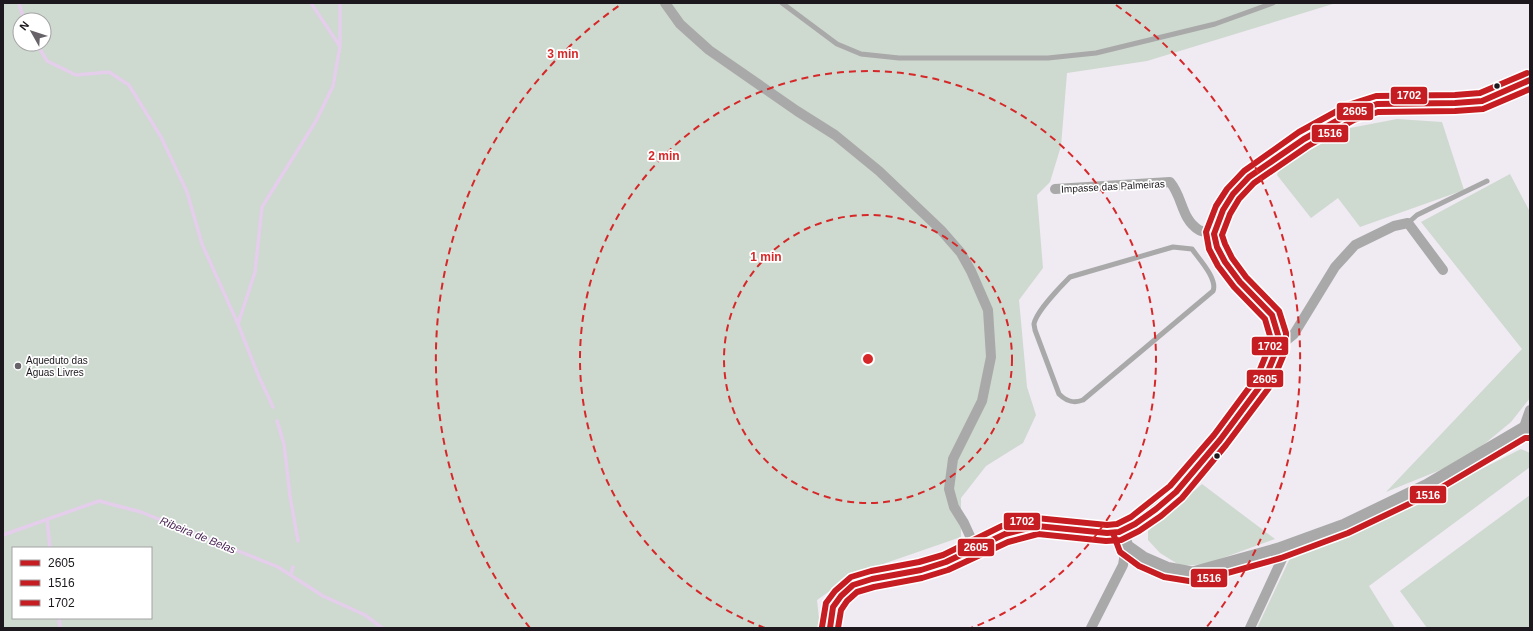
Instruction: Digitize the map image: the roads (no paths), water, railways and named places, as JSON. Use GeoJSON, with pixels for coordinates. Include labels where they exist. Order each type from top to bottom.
{"type":"FeatureCollection","features":[{"type":"Feature","properties":{"kind":"main road"},"geometry":{"type":"LineString","coordinates":[[830,628],[833,607],[841,596],[853,585],[872,579],[921,570],[940,564],[1005,534],[1037,526],[1107,534],[1121,531],[1135,524],[1176,492],[1220,440],[1264,381],[1278,347],[1278,335],[1272,315],[1240,282],[1225,262],[1214,234],[1223,210],[1233,194],[1249,178],[1304,139],[1351,113],[1377,104],[1455,103],[1482,101],[1530,80]]}},
{"type":"Feature","properties":{"kind":"main road"},"geometry":{"type":"LineString","coordinates":[[1121,531],[1126,547],[1143,559],[1166,569],[1193,574],[1279,550],[1345,526],[1428,486],[1526,430]]}},
{"type":"Feature","properties":{"kind":"street"},"geometry":{"type":"LineString","coordinates":[[665,3],[680,24],[709,50],[797,111],[835,135],[879,171],[941,230],[961,253],[968,265],[988,310],[992,358],[982,401],[953,459],[949,489],[954,507],[964,523],[975,547]]}},
{"type":"Feature","properties":{"kind":"street","name":"Impasse das Palmeiras"},"geometry":{"type":"LineString","coordinates":[[1055,189],[1170,182],[1176,189],[1185,216],[1200,230],[1214,234]]}},
{"type":"Feature","properties":{"kind":"street"},"geometry":{"type":"LineString","coordinates":[[1278,347],[1294,334],[1341,259],[1355,245],[1394,226],[1408,223],[1443,270]]}},
{"type":"Feature","properties":{"kind":"street"},"geometry":{"type":"LineString","coordinates":[[1526,430],[1530,410]]}},
{"type":"Feature","properties":{"kind":"street"},"geometry":{"type":"LineString","coordinates":[[1091,628],[1123,565],[1126,547]]}},
{"type":"Feature","properties":{"kind":"street"},"geometry":{"type":"LineString","coordinates":[[1250,628],[1282,559],[1279,550]]}},
{"type":"Feature","properties":{"kind":"lane"},"geometry":{"type":"LineString","coordinates":[[782,3],[837,44],[861,54],[899,58],[1048,58],[1096,53],[1215,24],[1273,3]]}},
{"type":"Feature","properties":{"kind":"lane"},"geometry":{"type":"LineString","coordinates":[[1408,223],[1417,215],[1487,181]]}},
{"type":"Feature","properties":{"kind":"lane"},"geometry":{"type":"LineString","coordinates":[[1173,247],[1192,249],[1213,279],[1215,286],[1213,291],[1083,400],[1071,402],[1065,400],[1059,394],[1034,324],[1038,315],[1062,285],[1070,278],[1173,247]]}},
{"type":"Feature","properties":{"kind":"waterway"},"geometry":{"type":"LineString","coordinates":[[19,3],[22,12]]}},
{"type":"Feature","properties":{"kind":"waterway"},"geometry":{"type":"LineString","coordinates":[[311,3],[339,45]]}},
{"type":"Feature","properties":{"kind":"waterway"},"geometry":{"type":"LineString","coordinates":[[273,407],[259,377],[238,324],[255,272],[262,207],[316,121],[333,86],[340,46],[340,3]]}},
{"type":"Feature","properties":{"kind":"waterway"},"geometry":{"type":"LineString","coordinates":[[42,52],[47,61],[76,75],[109,72],[129,85],[161,137],[187,192],[202,244],[238,324]]}},
{"type":"Feature","properties":{"kind":"waterway"},"geometry":{"type":"LineString","coordinates":[[277,421],[284,444],[290,496],[298,541]]}},
{"type":"Feature","properties":{"kind":"waterway","name":"Ribeira de Belas"},"geometry":{"type":"LineString","coordinates":[[3,535],[99,501],[141,512],[278,567],[323,596],[365,615],[382,628]]}},
{"type":"Feature","properties":{"kind":"waterway"},"geometry":{"type":"LineString","coordinates":[[47,519],[50,547]]}},
{"type":"Feature","properties":{"kind":"waterway"},"geometry":{"type":"LineString","coordinates":[[291,574],[293,567]]}},
{"type":"Feature","properties":{"kind":"waterway"},"geometry":{"type":"LineString","coordinates":[[59,619],[60,628]]}},
{"type":"Feature","properties":{"kind":"place","name":"Aqueduto das Águas Livres"},"geometry":{"type":"Point","coordinates":[18,366]}}]}
